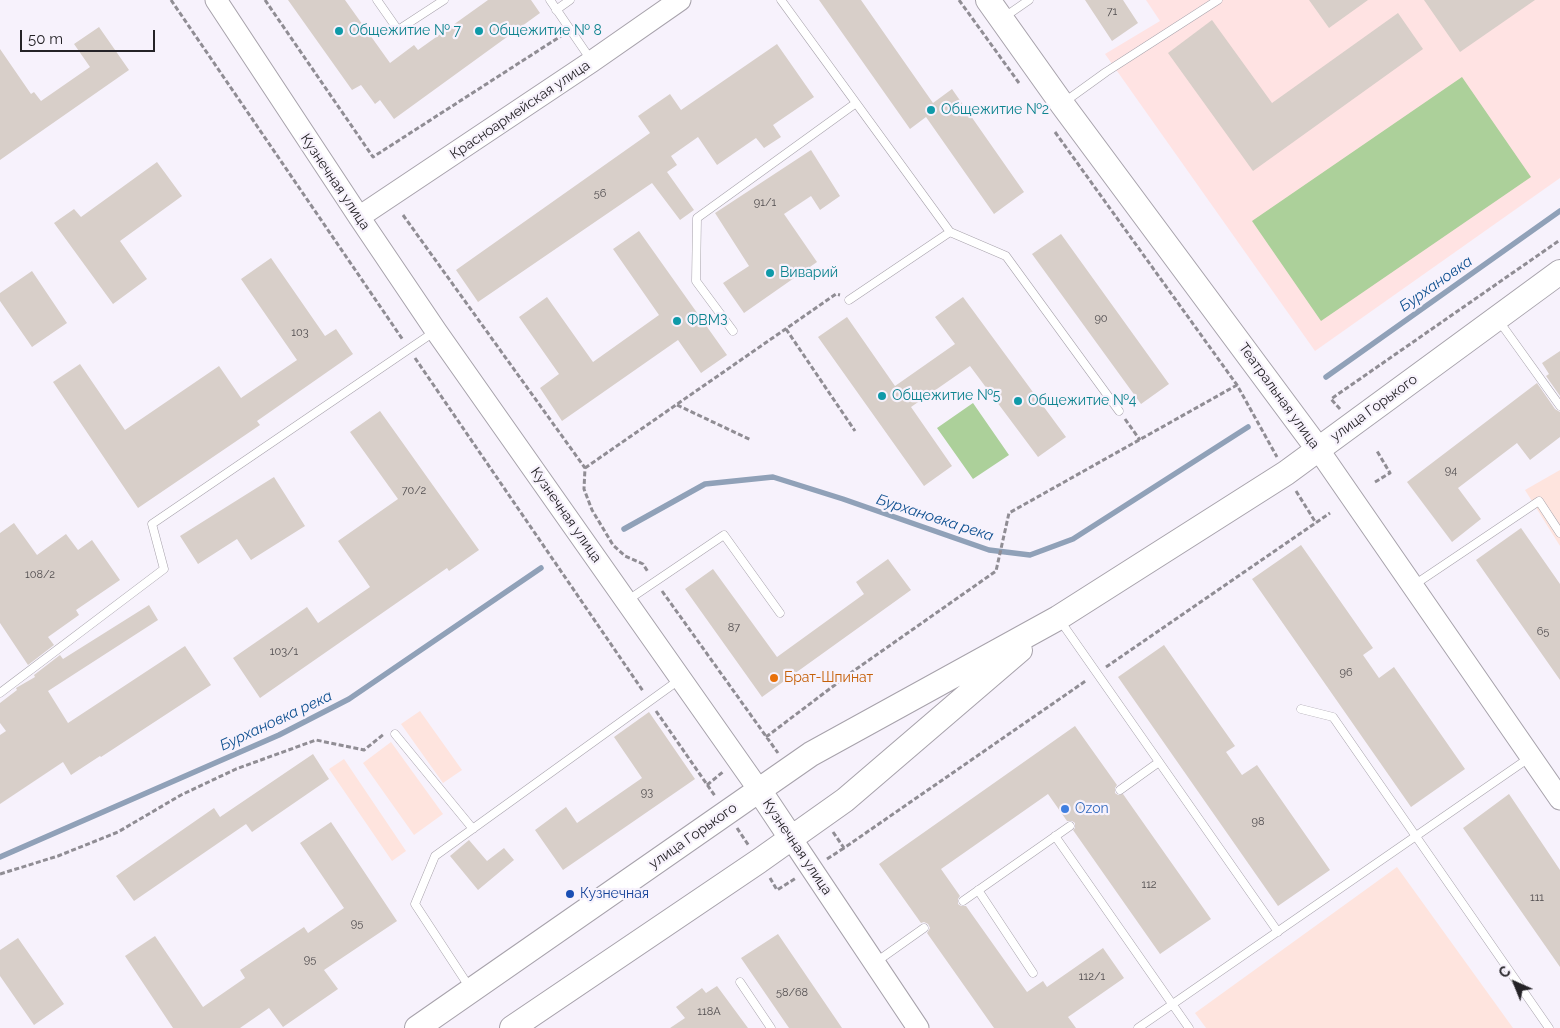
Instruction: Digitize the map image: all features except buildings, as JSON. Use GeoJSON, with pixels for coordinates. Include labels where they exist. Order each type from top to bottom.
{"type":"FeatureCollection","features":[{"type":"Feature","properties":{"kind":"main road","name":"Театральная улица"},"geometry":{"type":"LineString","coordinates":[[995,9],[1062,104],[1318,449]]}},
{"type":"Feature","properties":{"kind":"main road","name":"улица Горького"},"geometry":{"type":"LineString","coordinates":[[418,1028],[810,754],[1058,618],[1286,473],[1560,272]]}},
{"type":"Feature","properties":{"kind":"main road","name":"улица Горького"},"geometry":{"type":"LineString","coordinates":[[512,1028],[845,800],[1058,618]]}},
{"type":"Feature","properties":{"kind":"main road","name":"Кузнечная улица"},"geometry":{"type":"LineString","coordinates":[[759,790],[791,838]]}},
{"type":"Feature","properties":{"kind":"street","name":"Красноармейская улица"},"geometry":{"type":"LineString","coordinates":[[359,217],[592,62],[680,0]]}},
{"type":"Feature","properties":{"kind":"street","name":"Кузнечная улица"},"geometry":{"type":"LineString","coordinates":[[220,2],[359,217],[436,331],[759,790]]}},
{"type":"Feature","properties":{"kind":"street","name":"Театральная улица"},"geometry":{"type":"LineString","coordinates":[[1318,449],[1560,799]]}},
{"type":"Feature","properties":{"kind":"street","name":"Кузнечная улица"},"geometry":{"type":"LineString","coordinates":[[791,838],[918,1028]]}},
{"type":"Feature","properties":{"kind":"lane"},"geometry":{"type":"LineString","coordinates":[[377,0],[398,30],[444,0]]}},
{"type":"Feature","properties":{"kind":"lane"},"geometry":{"type":"LineString","coordinates":[[550,0],[592,62]]}},
{"type":"Feature","properties":{"kind":"lane"},"geometry":{"type":"LineString","coordinates":[[556,10],[570,0]]}},
{"type":"Feature","properties":{"kind":"lane"},"geometry":{"type":"LineString","coordinates":[[781,0],[950,232],[1006,256],[1119,411]]}},
{"type":"Feature","properties":{"kind":"lane"},"geometry":{"type":"LineString","coordinates":[[995,9],[1029,0]]}},
{"type":"Feature","properties":{"kind":"lane"},"geometry":{"type":"LineString","coordinates":[[1062,104],[1106,72],[1218,0]]}},
{"type":"Feature","properties":{"kind":"lane"},"geometry":{"type":"LineString","coordinates":[[733,331],[696,281],[696,218],[856,103]]}},
{"type":"Feature","properties":{"kind":"lane"},"geometry":{"type":"LineString","coordinates":[[849,300],[950,232]]}},
{"type":"Feature","properties":{"kind":"lane"},"geometry":{"type":"LineString","coordinates":[[1497,317],[1560,406]]}},
{"type":"Feature","properties":{"kind":"lane"},"geometry":{"type":"LineString","coordinates":[[0,693],[164,569],[152,524],[436,331]]}},
{"type":"Feature","properties":{"kind":"lane"},"geometry":{"type":"LineString","coordinates":[[1412,587],[1539,502],[1560,533]]}},
{"type":"Feature","properties":{"kind":"lane"},"geometry":{"type":"LineString","coordinates":[[626,601],[656,583],[724,535],[780,613]]}},
{"type":"Feature","properties":{"kind":"lane"},"geometry":{"type":"LineString","coordinates":[[1058,618],[1278,932]]}},
{"type":"Feature","properties":{"kind":"lane"},"geometry":{"type":"LineString","coordinates":[[472,990],[414,904],[436,856],[680,678]]}},
{"type":"Feature","properties":{"kind":"lane"},"geometry":{"type":"LineString","coordinates":[[1301,709],[1333,717],[1549,1028]]}},
{"type":"Feature","properties":{"kind":"lane"},"geometry":{"type":"LineString","coordinates":[[395,734],[473,829]]}},
{"type":"Feature","properties":{"kind":"lane"},"geometry":{"type":"LineString","coordinates":[[1138,1028],[1531,757]]}},
{"type":"Feature","properties":{"kind":"lane"},"geometry":{"type":"LineString","coordinates":[[1120,790],[1159,762]]}},
{"type":"Feature","properties":{"kind":"lane"},"geometry":{"type":"LineString","coordinates":[[963,901],[1070,826]]}},
{"type":"Feature","properties":{"kind":"lane"},"geometry":{"type":"LineString","coordinates":[[1055,836],[1189,1028]]}},
{"type":"Feature","properties":{"kind":"lane"},"geometry":{"type":"LineString","coordinates":[[978,890],[1033,973]]}},
{"type":"Feature","properties":{"kind":"lane"},"geometry":{"type":"LineString","coordinates":[[875,963],[924,928]]}},
{"type":"Feature","properties":{"kind":"lane"},"geometry":{"type":"LineString","coordinates":[[740,982],[771,1028]]}},
{"type":"Feature","properties":{"kind":"path"},"geometry":{"type":"LineString","coordinates":[[171,0],[707,785]]}},
{"type":"Feature","properties":{"kind":"path"},"geometry":{"type":"LineString","coordinates":[[264,0],[373,157],[570,30]]}},
{"type":"Feature","properties":{"kind":"path"},"geometry":{"type":"LineString","coordinates":[[959,0],[1023,88]]}},
{"type":"Feature","properties":{"kind":"path"},"geometry":{"type":"LineString","coordinates":[[1052,128],[1237,385],[1265,436]]}},
{"type":"Feature","properties":{"kind":"path"},"geometry":{"type":"LineString","coordinates":[[403,214],[585,468],[584,489],[592,510],[613,545],[625,556],[643,564],[783,760]]}},
{"type":"Feature","properties":{"kind":"path"},"geometry":{"type":"LineString","coordinates":[[1331,400],[1560,240]]}},
{"type":"Feature","properties":{"kind":"path"},"geometry":{"type":"LineString","coordinates":[[585,468],[836,294],[849,300]]}},
{"type":"Feature","properties":{"kind":"path"},"geometry":{"type":"LineString","coordinates":[[786,329],[855,431]]}},
{"type":"Feature","properties":{"kind":"path"},"geometry":{"type":"LineString","coordinates":[[766,736],[852,672],[996,571],[1009,513],[1237,385]]}},
{"type":"Feature","properties":{"kind":"path"},"geometry":{"type":"LineString","coordinates":[[677,405],[750,440]]}},
{"type":"Feature","properties":{"kind":"path"},"geometry":{"type":"LineString","coordinates":[[1119,411],[1140,440]]}},
{"type":"Feature","properties":{"kind":"path"},"geometry":{"type":"LineString","coordinates":[[1374,482],[1390,473],[1377,450]]}},
{"type":"Feature","properties":{"kind":"path"},"geometry":{"type":"LineString","coordinates":[[1296,491],[1316,523]]}},
{"type":"Feature","properties":{"kind":"path"},"geometry":{"type":"LineString","coordinates":[[833,832],[844,848],[1330,513]]}},
{"type":"Feature","properties":{"kind":"path"},"geometry":{"type":"LineString","coordinates":[[0,874],[58,856],[118,832],[188,791],[236,769],[316,740],[364,750],[389,730],[395,734]]}},
{"type":"Feature","properties":{"kind":"shaded area"},"geometry":{"type":"Polygon","coordinates":[[[1146,0],[1560,0],[1560,178],[1315,351],[1105,54],[1160,21],[1146,0]]]}},
{"type":"Feature","properties":{"kind":"shaded area"},"geometry":{"type":"Polygon","coordinates":[[[1560,470],[1560,546],[1525,490],[1560,470]]]}},
{"type":"Feature","properties":{"kind":"shaded area"},"geometry":{"type":"Polygon","coordinates":[[[420,711],[462,770],[443,783],[401,724],[420,711]]]}},
{"type":"Feature","properties":{"kind":"shaded area"},"geometry":{"type":"Polygon","coordinates":[[[391,742],[443,814],[414,835],[363,763],[391,742]]]}},
{"type":"Feature","properties":{"kind":"shaded area"},"geometry":{"type":"Polygon","coordinates":[[[344,759],[406,851],[392,861],[329,769],[344,759]]]}},
{"type":"Feature","properties":{"kind":"shaded area"},"geometry":{"type":"Polygon","coordinates":[[[1397,867],[1513,1028],[1206,1028],[1195,1013],[1397,867]]]}},
{"type":"Feature","properties":{"kind":"green space"},"geometry":{"type":"Polygon","coordinates":[[[1462,77],[1531,177],[1321,321],[1252,221],[1462,77]]]}},
{"type":"Feature","properties":{"kind":"green space"},"geometry":{"type":"Polygon","coordinates":[[[973,403],[1009,455],[973,479],[937,428],[973,403]]]}},
{"type":"Feature","properties":{"kind":"waterway","name":"Бурхановка"},"geometry":{"type":"LineString","coordinates":[[1326,377],[1560,211]]}},
{"type":"Feature","properties":{"kind":"waterway","name":"Бурхановка река"},"geometry":{"type":"LineString","coordinates":[[624,529],[705,484],[773,477],[843,499],[989,550],[1030,555],[1073,539],[1248,427]]}},
{"type":"Feature","properties":{"kind":"waterway","name":"Бурхановка река"},"geometry":{"type":"LineString","coordinates":[[0,857],[279,735],[349,699],[541,568]]}},
{"type":"Feature","properties":{"kind":"place","name":"Общежитие № 7"},"geometry":{"type":"Point","coordinates":[339,31]}},
{"type":"Feature","properties":{"kind":"place","name":"Общежитие № 8"},"geometry":{"type":"Point","coordinates":[479,31]}},
{"type":"Feature","properties":{"kind":"place","name":"Общежитие №2"},"geometry":{"type":"Point","coordinates":[931,110]}},
{"type":"Feature","properties":{"kind":"place","name":"Виварий"},"geometry":{"type":"Point","coordinates":[770,273]}},
{"type":"Feature","properties":{"kind":"place","name":"ФВМЗ"},"geometry":{"type":"Point","coordinates":[677,321]}},
{"type":"Feature","properties":{"kind":"place","name":"Общежитие №5"},"geometry":{"type":"Point","coordinates":[882,396]}},
{"type":"Feature","properties":{"kind":"place","name":"Общежитие №4"},"geometry":{"type":"Point","coordinates":[1018,401]}},
{"type":"Feature","properties":{"kind":"place","name":"Брат-Шпинат"},"geometry":{"type":"Point","coordinates":[774,678]}},
{"type":"Feature","properties":{"kind":"place","name":"Ozon"},"geometry":{"type":"Point","coordinates":[1065,809]}},
{"type":"Feature","properties":{"kind":"place","name":"Кузнечная"},"geometry":{"type":"Point","coordinates":[570,894]}}]}
